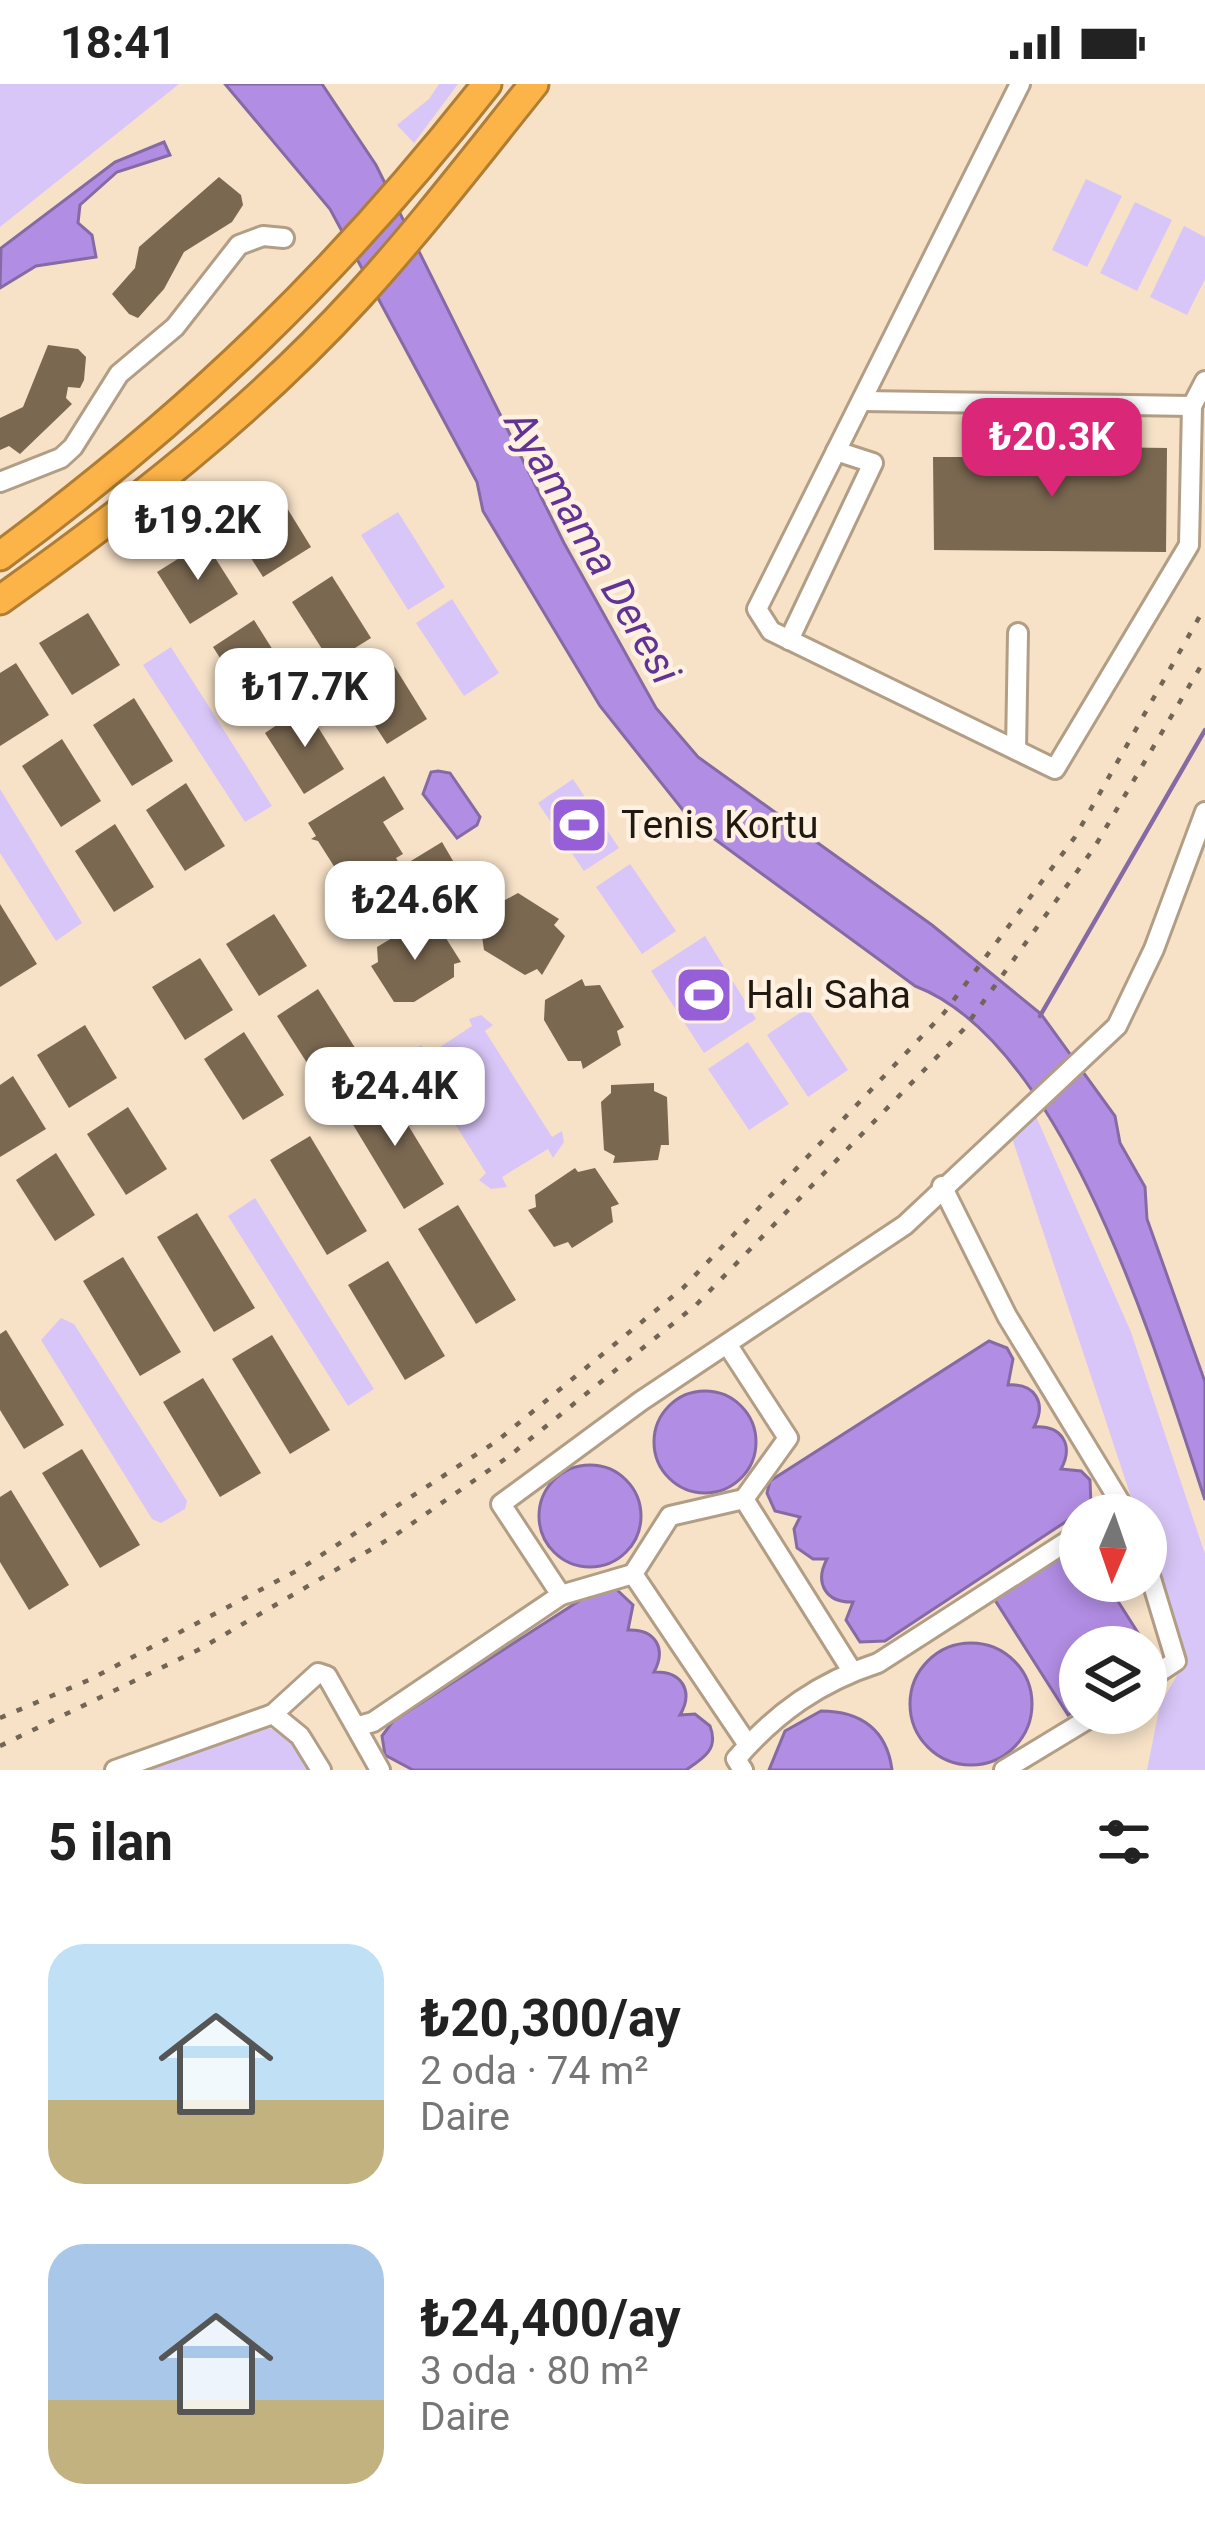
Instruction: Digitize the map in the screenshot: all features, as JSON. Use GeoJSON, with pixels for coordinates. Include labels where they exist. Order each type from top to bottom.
{"type":"FeatureCollection","features":[{"type":"Feature","properties":{"kind":"highway"},"geometry":{"type":"LineString","coordinates":[[0,556],[184,412],[332,269],[487,84]]}},
{"type":"Feature","properties":{"kind":"highway"},"geometry":{"type":"LineString","coordinates":[[0,600],[179,464],[356,300],[534,84]]}},
{"type":"Feature","properties":{"kind":"lane"},"geometry":{"type":"LineString","coordinates":[[1020,84],[757,609],[771,632],[1054,769],[1189,545],[1192,406],[1205,381]]}},
{"type":"Feature","properties":{"kind":"lane"},"geometry":{"type":"LineString","coordinates":[[0,482],[61,458],[73,447],[119,374],[175,327],[239,245],[262,236],[284,238]]}},
{"type":"Feature","properties":{"kind":"lane"},"geometry":{"type":"LineString","coordinates":[[862,401],[1192,406]]}},
{"type":"Feature","properties":{"kind":"lane"},"geometry":{"type":"LineString","coordinates":[[789,640],[873,464],[836,451]]}},
{"type":"Feature","properties":{"kind":"lane"},"geometry":{"type":"LineString","coordinates":[[1016,750],[1018,633]]}},
{"type":"Feature","properties":{"kind":"lane"},"geometry":{"type":"LineString","coordinates":[[561,1594],[501,1504],[905,1225],[1118,1026],[1154,949],[1205,812]]}},
{"type":"Feature","properties":{"kind":"lane"},"geometry":{"type":"LineString","coordinates":[[942,1186],[1007,1316],[1110,1494]]}},
{"type":"Feature","properties":{"kind":"lane"},"geometry":{"type":"LineString","coordinates":[[359,1726],[373,1722],[561,1594],[633,1574],[670,1516],[744,1499],[788,1438],[727,1344]]}},
{"type":"Feature","properties":{"kind":"lane"},"geometry":{"type":"LineString","coordinates":[[744,1499],[852,1672]]}},
{"type":"Feature","properties":{"kind":"lane"},"geometry":{"type":"LineString","coordinates":[[718,1770],[742,1758],[771,1718],[852,1672],[878,1663],[1059,1546]]}},
{"type":"Feature","properties":{"kind":"lane"},"geometry":{"type":"LineString","coordinates":[[633,1574],[742,1758]]}},
{"type":"Feature","properties":{"kind":"lane"},"geometry":{"type":"LineString","coordinates":[[1167,1631],[1176,1661],[1167,1667]]}},
{"type":"Feature","properties":{"kind":"lane"},"geometry":{"type":"LineString","coordinates":[[115,1770],[273,1714],[318,1673],[334,1685],[380,1770]]}},
{"type":"Feature","properties":{"kind":"lane"},"geometry":{"type":"LineString","coordinates":[[273,1714],[300,1736],[321,1770]]}},
{"type":"Feature","properties":{"kind":"lane"},"geometry":{"type":"LineString","coordinates":[[1004,1770],[1063,1734]]}},
{"type":"Feature","properties":{"kind":"shaded area"},"geometry":{"type":"Polygon","coordinates":[[[0,84],[179,84],[0,227],[0,84]]]}},
{"type":"Feature","properties":{"kind":"shaded area"},"geometry":{"type":"Polygon","coordinates":[[[225,84],[322,84],[376,165],[564,543],[656,708],[698,757],[932,925],[1041,1014],[1115,1116],[1120,1143],[1145,1187],[1147,1219],[1205,1382],[1205,1500],[1161,1368],[1099,1211],[1061,1136],[1017,1070],[969,1019],[915,986],[694,824],[600,706],[483,511],[477,482],[330,209],[225,84]]]}},
{"type":"Feature","properties":{"kind":"shaded area"},"geometry":{"type":"Polygon","coordinates":[[[439,84],[458,84],[414,143],[397,125],[429,99],[439,84]]]}},
{"type":"Feature","properties":{"kind":"shaded area"},"geometry":{"type":"Polygon","coordinates":[[[164,142],[170,155],[117,172],[80,205],[78,223],[92,235],[96,257],[36,266],[0,288],[1,248],[115,162],[164,142]]]}},
{"type":"Feature","properties":{"kind":"shaded area"},"geometry":{"type":"Polygon","coordinates":[[[1086,179],[1122,196],[1087,267],[1052,250],[1086,179]]]}},
{"type":"Feature","properties":{"kind":"shaded area"},"geometry":{"type":"Polygon","coordinates":[[[1135,202],[1172,220],[1137,291],[1100,273],[1135,202]]]}},
{"type":"Feature","properties":{"kind":"shaded area"},"geometry":{"type":"Polygon","coordinates":[[[1184,226],[1205,237],[1205,279],[1187,315],[1150,297],[1184,226]]]}},
{"type":"Feature","properties":{"kind":"shaded area"},"geometry":{"type":"Polygon","coordinates":[[[398,512],[445,587],[408,610],[361,535],[398,512]]]}},
{"type":"Feature","properties":{"kind":"shaded area"},"geometry":{"type":"Polygon","coordinates":[[[452,599],[499,673],[464,696],[416,623],[452,599]]]}},
{"type":"Feature","properties":{"kind":"shaded area"},"geometry":{"type":"Polygon","coordinates":[[[171,647],[272,806],[245,822],[143,665],[171,647]]]}},
{"type":"Feature","properties":{"kind":"shaded area"},"geometry":{"type":"Polygon","coordinates":[[[431,772],[450,773],[480,817],[477,825],[457,838],[423,794],[431,772]]]}},
{"type":"Feature","properties":{"kind":"shaded area","name":"Tenis Kortu"},"geometry":{"type":"Polygon","coordinates":[[[573,779],[619,848],[584,871],[538,803],[573,779]]]}},
{"type":"Feature","properties":{"kind":"shaded area"},"geometry":{"type":"Polygon","coordinates":[[[0,789],[82,923],[56,941],[0,853],[0,789]]]}},
{"type":"Feature","properties":{"kind":"shaded area","name":"Tenis Kortu"},"geometry":{"type":"Polygon","coordinates":[[[630,864],[676,931],[642,954],[596,887],[630,864]]]}},
{"type":"Feature","properties":{"kind":"shaded area","name":"Halı Saha"},"geometry":{"type":"Polygon","coordinates":[[[705,936],[756,1019],[704,1053],[651,971],[705,936]]]}},
{"type":"Feature","properties":{"kind":"shaded area"},"geometry":{"type":"Polygon","coordinates":[[[807,1008],[848,1070],[808,1097],[767,1035],[807,1008]]]}},
{"type":"Feature","properties":{"kind":"shaded area"},"geometry":{"type":"Polygon","coordinates":[[[481,1015],[493,1025],[485,1031],[552,1137],[562,1131],[564,1142],[553,1158],[548,1149],[502,1177],[507,1187],[491,1189],[479,1180],[486,1173],[420,1069],[410,1074],[409,1057],[421,1045],[428,1055],[472,1026],[469,1019],[481,1015]]]}},
{"type":"Feature","properties":{"kind":"shaded area"},"geometry":{"type":"Polygon","coordinates":[[[748,1042],[789,1104],[749,1130],[708,1069],[748,1042]]]}},
{"type":"Feature","properties":{"kind":"shaded area"},"geometry":{"type":"Polygon","coordinates":[[[1035,1114],[1131,1332],[1205,1554],[1205,1770],[1147,1770],[1154,1734],[1167,1734],[1167,1693],[1185,1661],[1166,1602],[1167,1494],[1130,1494],[1011,1135],[1035,1114]]]}},
{"type":"Feature","properties":{"kind":"shaded area"},"geometry":{"type":"Polygon","coordinates":[[[255,1198],[374,1389],[348,1406],[228,1216],[255,1198]]]}},
{"type":"Feature","properties":{"kind":"shaded area"},"geometry":{"type":"Polygon","coordinates":[[[61,1318],[74,1324],[187,1501],[185,1509],[161,1523],[152,1519],[41,1340],[61,1318]]]}},
{"type":"Feature","properties":{"kind":"shaded area"},"geometry":{"type":"Polygon","coordinates":[[[989,1341],[1007,1348],[1013,1359],[1008,1385],[1025,1387],[1036,1396],[1039,1410],[1034,1427],[1052,1429],[1063,1438],[1066,1452],[1061,1469],[1081,1471],[1090,1480],[1091,1494],[1059,1494],[1059,1526],[885,1641],[860,1642],[846,1620],[853,1602],[836,1599],[825,1590],[822,1576],[827,1559],[813,1559],[797,1548],[794,1529],[800,1517],[775,1511],[767,1493],[770,1481],[989,1341]]]}},
{"type":"Feature","properties":{"kind":"shaded area"},"geometry":{"type":"Polygon","coordinates":[[[705,1391],[724,1395],[741,1406],[752,1423],[756,1442],[752,1461],[741,1478],[724,1489],[705,1493],[686,1489],[669,1478],[658,1461],[654,1442],[658,1423],[669,1406],[686,1395],[705,1391]]]}},
{"type":"Feature","properties":{"kind":"shaded area"},"geometry":{"type":"Polygon","coordinates":[[[590,1465],[609,1469],[626,1480],[637,1497],[641,1516],[637,1535],[626,1552],[609,1563],[590,1567],[571,1563],[554,1552],[543,1535],[539,1516],[543,1497],[554,1480],[571,1469],[590,1465]]]}},
{"type":"Feature","properties":{"kind":"shaded area"},"geometry":{"type":"Polygon","coordinates":[[[1059,1555],[1059,1602],[1118,1602],[1134,1626],[1059,1626],[1059,1701],[993,1597],[1059,1555]]]}},
{"type":"Feature","properties":{"kind":"shaded area"},"geometry":{"type":"Polygon","coordinates":[[[615,1588],[633,1605],[628,1630],[652,1637],[659,1648],[654,1672],[672,1675],[683,1684],[686,1698],[680,1715],[695,1714],[710,1726],[713,1741],[699,1761],[686,1770],[413,1770],[385,1755],[382,1736],[393,1721],[596,1590],[615,1588]]]}},
{"type":"Feature","properties":{"kind":"shaded area"},"geometry":{"type":"Polygon","coordinates":[[[971,1643],[995,1647],[1014,1661],[1028,1680],[1032,1704],[1028,1728],[1014,1747],[995,1761],[971,1765],[947,1761],[928,1747],[914,1728],[910,1704],[914,1680],[928,1661],[947,1647],[971,1643]]]}},
{"type":"Feature","properties":{"kind":"shaded area"},"geometry":{"type":"Polygon","coordinates":[[[821,1711],[848,1715],[870,1726],[884,1744],[892,1770],[769,1770],[785,1731],[821,1711]]]}},
{"type":"Feature","properties":{"kind":"shaded area"},"geometry":{"type":"Polygon","coordinates":[[[269,1728],[289,1736],[310,1770],[148,1770],[269,1728]]]}},
{"type":"Feature","properties":{"kind":"building"},"geometry":{"type":"Polygon","coordinates":[[[219,177],[241,195],[243,205],[232,222],[184,252],[164,289],[138,318],[129,314],[112,294],[135,268],[139,247],[219,177]]]}},
{"type":"Feature","properties":{"kind":"building"},"geometry":{"type":"Polygon","coordinates":[[[48,345],[78,349],[86,357],[84,380],[80,388],[68,387],[66,398],[72,404],[20,454],[9,446],[0,450],[0,418],[23,407],[48,345]]]}},
{"type":"Feature","properties":{"kind":"building"},"geometry":{"type":"Polygon","coordinates":[[[973,445],[1167,448],[1166,552],[934,550],[933,457],[974,457],[973,445]]]}},
{"type":"Feature","properties":{"kind":"building"},"geometry":{"type":"Polygon","coordinates":[[[279,495],[311,547],[263,577],[230,525],[279,495]]]}},
{"type":"Feature","properties":{"kind":"building"},"geometry":{"type":"Polygon","coordinates":[[[205,542],[238,594],[190,624],[157,572],[205,542]]]}},
{"type":"Feature","properties":{"kind":"building"},"geometry":{"type":"Polygon","coordinates":[[[332,576],[371,638],[331,663],[292,602],[332,576]]]}},
{"type":"Feature","properties":{"kind":"building"},"geometry":{"type":"Polygon","coordinates":[[[88,613],[120,665],[72,695],[39,643],[88,613]]]}},
{"type":"Feature","properties":{"kind":"building"},"geometry":{"type":"Polygon","coordinates":[[[254,620],[293,682],[252,708],[213,647],[254,620]]]}},
{"type":"Feature","properties":{"kind":"building"},"geometry":{"type":"Polygon","coordinates":[[[388,656],[427,719],[387,744],[347,683],[388,656]]]}},
{"type":"Feature","properties":{"kind":"building"},"geometry":{"type":"Polygon","coordinates":[[[16,663],[49,715],[0,746],[0,673],[16,663]]]}},
{"type":"Feature","properties":{"kind":"building"},"geometry":{"type":"Polygon","coordinates":[[[134,698],[173,761],[132,786],[93,725],[134,698]]]}},
{"type":"Feature","properties":{"kind":"building"},"geometry":{"type":"Polygon","coordinates":[[[305,706],[344,769],[304,794],[265,733],[305,706]]]}},
{"type":"Feature","properties":{"kind":"building"},"geometry":{"type":"Polygon","coordinates":[[[62,739],[101,801],[61,827],[22,766],[62,739]]]}},
{"type":"Feature","properties":{"kind":"building"},"geometry":{"type":"Polygon","coordinates":[[[384,776],[404,809],[383,822],[403,854],[396,858],[401,867],[442,842],[456,866],[367,921],[351,904],[356,901],[318,841],[311,839],[316,836],[308,823],[384,776]]]}},
{"type":"Feature","properties":{"kind":"building"},"geometry":{"type":"Polygon","coordinates":[[[186,783],[225,846],[185,871],[146,810],[186,783]]]}},
{"type":"Feature","properties":{"kind":"building"},"geometry":{"type":"Polygon","coordinates":[[[115,824],[154,887],[114,912],[75,851],[115,824]]]}},
{"type":"Feature","properties":{"kind":"building"},"geometry":{"type":"Polygon","coordinates":[[[518,893],[559,919],[554,925],[565,936],[542,975],[537,969],[525,975],[484,950],[482,936],[476,932],[499,896],[505,900],[518,893]]]}},
{"type":"Feature","properties":{"kind":"building"},"geometry":{"type":"Polygon","coordinates":[[[0,904],[37,964],[0,987],[0,904]]]}},
{"type":"Feature","properties":{"kind":"building"},"geometry":{"type":"Polygon","coordinates":[[[274,914],[307,966],[259,996],[226,944],[274,914]]]}},
{"type":"Feature","properties":{"kind":"building"},"geometry":{"type":"Polygon","coordinates":[[[419,922],[422,929],[437,924],[461,962],[454,964],[454,977],[414,1002],[394,1002],[371,966],[378,962],[377,947],[419,922]]]}},
{"type":"Feature","properties":{"kind":"building"},"geometry":{"type":"Polygon","coordinates":[[[200,958],[233,1010],[185,1040],[152,987],[200,958]]]}},
{"type":"Feature","properties":{"kind":"building"},"geometry":{"type":"Polygon","coordinates":[[[582,979],[585,986],[600,985],[624,1027],[617,1031],[621,1045],[583,1069],[581,1061],[568,1061],[544,1020],[545,1000],[582,979]]]}},
{"type":"Feature","properties":{"kind":"building"},"geometry":{"type":"Polygon","coordinates":[[[318,989],[357,1051],[316,1077],[277,1016],[318,989]]]}},
{"type":"Feature","properties":{"kind":"building"},"geometry":{"type":"Polygon","coordinates":[[[85,1025],[117,1078],[69,1108],[37,1055],[85,1025]]]}},
{"type":"Feature","properties":{"kind":"building"},"geometry":{"type":"Polygon","coordinates":[[[244,1032],[284,1095],[243,1120],[204,1059],[244,1032]]]}},
{"type":"Feature","properties":{"kind":"building"},"geometry":{"type":"Polygon","coordinates":[[[13,1076],[46,1129],[0,1157],[0,1085],[13,1076]]]}},
{"type":"Feature","properties":{"kind":"building"},"geometry":{"type":"Polygon","coordinates":[[[654,1083],[654,1091],[667,1097],[669,1145],[661,1145],[658,1160],[613,1163],[615,1156],[604,1150],[601,1102],[611,1093],[611,1085],[654,1083]]]}},
{"type":"Feature","properties":{"kind":"building"},"geometry":{"type":"Polygon","coordinates":[[[386,1089],[444,1184],[404,1209],[346,1113],[386,1089]]]}},
{"type":"Feature","properties":{"kind":"building"},"geometry":{"type":"Polygon","coordinates":[[[128,1107],[167,1169],[126,1195],[87,1134],[128,1107]]]}},
{"type":"Feature","properties":{"kind":"building"},"geometry":{"type":"Polygon","coordinates":[[[310,1136],[367,1231],[327,1255],[270,1160],[310,1136]]]}},
{"type":"Feature","properties":{"kind":"building"},"geometry":{"type":"Polygon","coordinates":[[[56,1153],[95,1215],[55,1241],[16,1180],[56,1153]]]}},
{"type":"Feature","properties":{"kind":"building"},"geometry":{"type":"Polygon","coordinates":[[[575,1168],[578,1172],[595,1168],[619,1204],[611,1207],[613,1222],[572,1248],[568,1242],[554,1247],[528,1210],[536,1207],[535,1195],[575,1168]]]}},
{"type":"Feature","properties":{"kind":"building"},"geometry":{"type":"Polygon","coordinates":[[[458,1205],[516,1300],[476,1324],[418,1229],[458,1205]]]}},
{"type":"Feature","properties":{"kind":"building"},"geometry":{"type":"Polygon","coordinates":[[[197,1213],[255,1308],[214,1332],[157,1237],[197,1213]]]}},
{"type":"Feature","properties":{"kind":"building"},"geometry":{"type":"Polygon","coordinates":[[[123,1257],[181,1352],[140,1376],[83,1281],[123,1257]]]}},
{"type":"Feature","properties":{"kind":"building"},"geometry":{"type":"Polygon","coordinates":[[[388,1261],[445,1356],[405,1380],[348,1285],[388,1261]]]}},
{"type":"Feature","properties":{"kind":"building"},"geometry":{"type":"Polygon","coordinates":[[[6,1330],[64,1425],[24,1449],[0,1410],[0,1334],[6,1330]]]}},
{"type":"Feature","properties":{"kind":"building"},"geometry":{"type":"Polygon","coordinates":[[[272,1335],[330,1430],[290,1454],[232,1359],[272,1335]]]}},
{"type":"Feature","properties":{"kind":"building"},"geometry":{"type":"Polygon","coordinates":[[[203,1378],[261,1473],[220,1497],[163,1402],[203,1378]]]}},
{"type":"Feature","properties":{"kind":"building"},"geometry":{"type":"Polygon","coordinates":[[[82,1449],[140,1545],[100,1568],[42,1473],[82,1449]]]}},
{"type":"Feature","properties":{"kind":"building"},"geometry":{"type":"Polygon","coordinates":[[[11,1490],[69,1585],[29,1610],[0,1562],[0,1497],[11,1490]]]}},
{"type":"Feature","properties":{"kind":"waterway"},"geometry":{"type":"LineString","coordinates":[[1040,1016],[1205,730]]}},
{"type":"Feature","properties":{"kind":"railway"},"geometry":{"type":"LineString","coordinates":[[0,1718],[89,1680],[300,1569],[497,1441],[683,1288],[944,1013],[1075,837],[1205,607]]}},
{"type":"Feature","properties":{"kind":"railway"},"geometry":{"type":"LineString","coordinates":[[0,1746],[198,1650],[394,1536],[508,1457],[696,1305],[963,1030],[1094,848],[1205,659]]}},
{"type":"Feature","properties":{"kind":"place","name":"Tenis Kortu"},"geometry":{"type":"Point","coordinates":[579,825]}},
{"type":"Feature","properties":{"kind":"place","name":"Halı Saha"},"geometry":{"type":"Point","coordinates":[704,995]}},
{"type":"Feature","properties":{"kind":"water label","name":"Ayamama Deresi"},"geometry":{"type":"Point","coordinates":[593,547]}}]}
